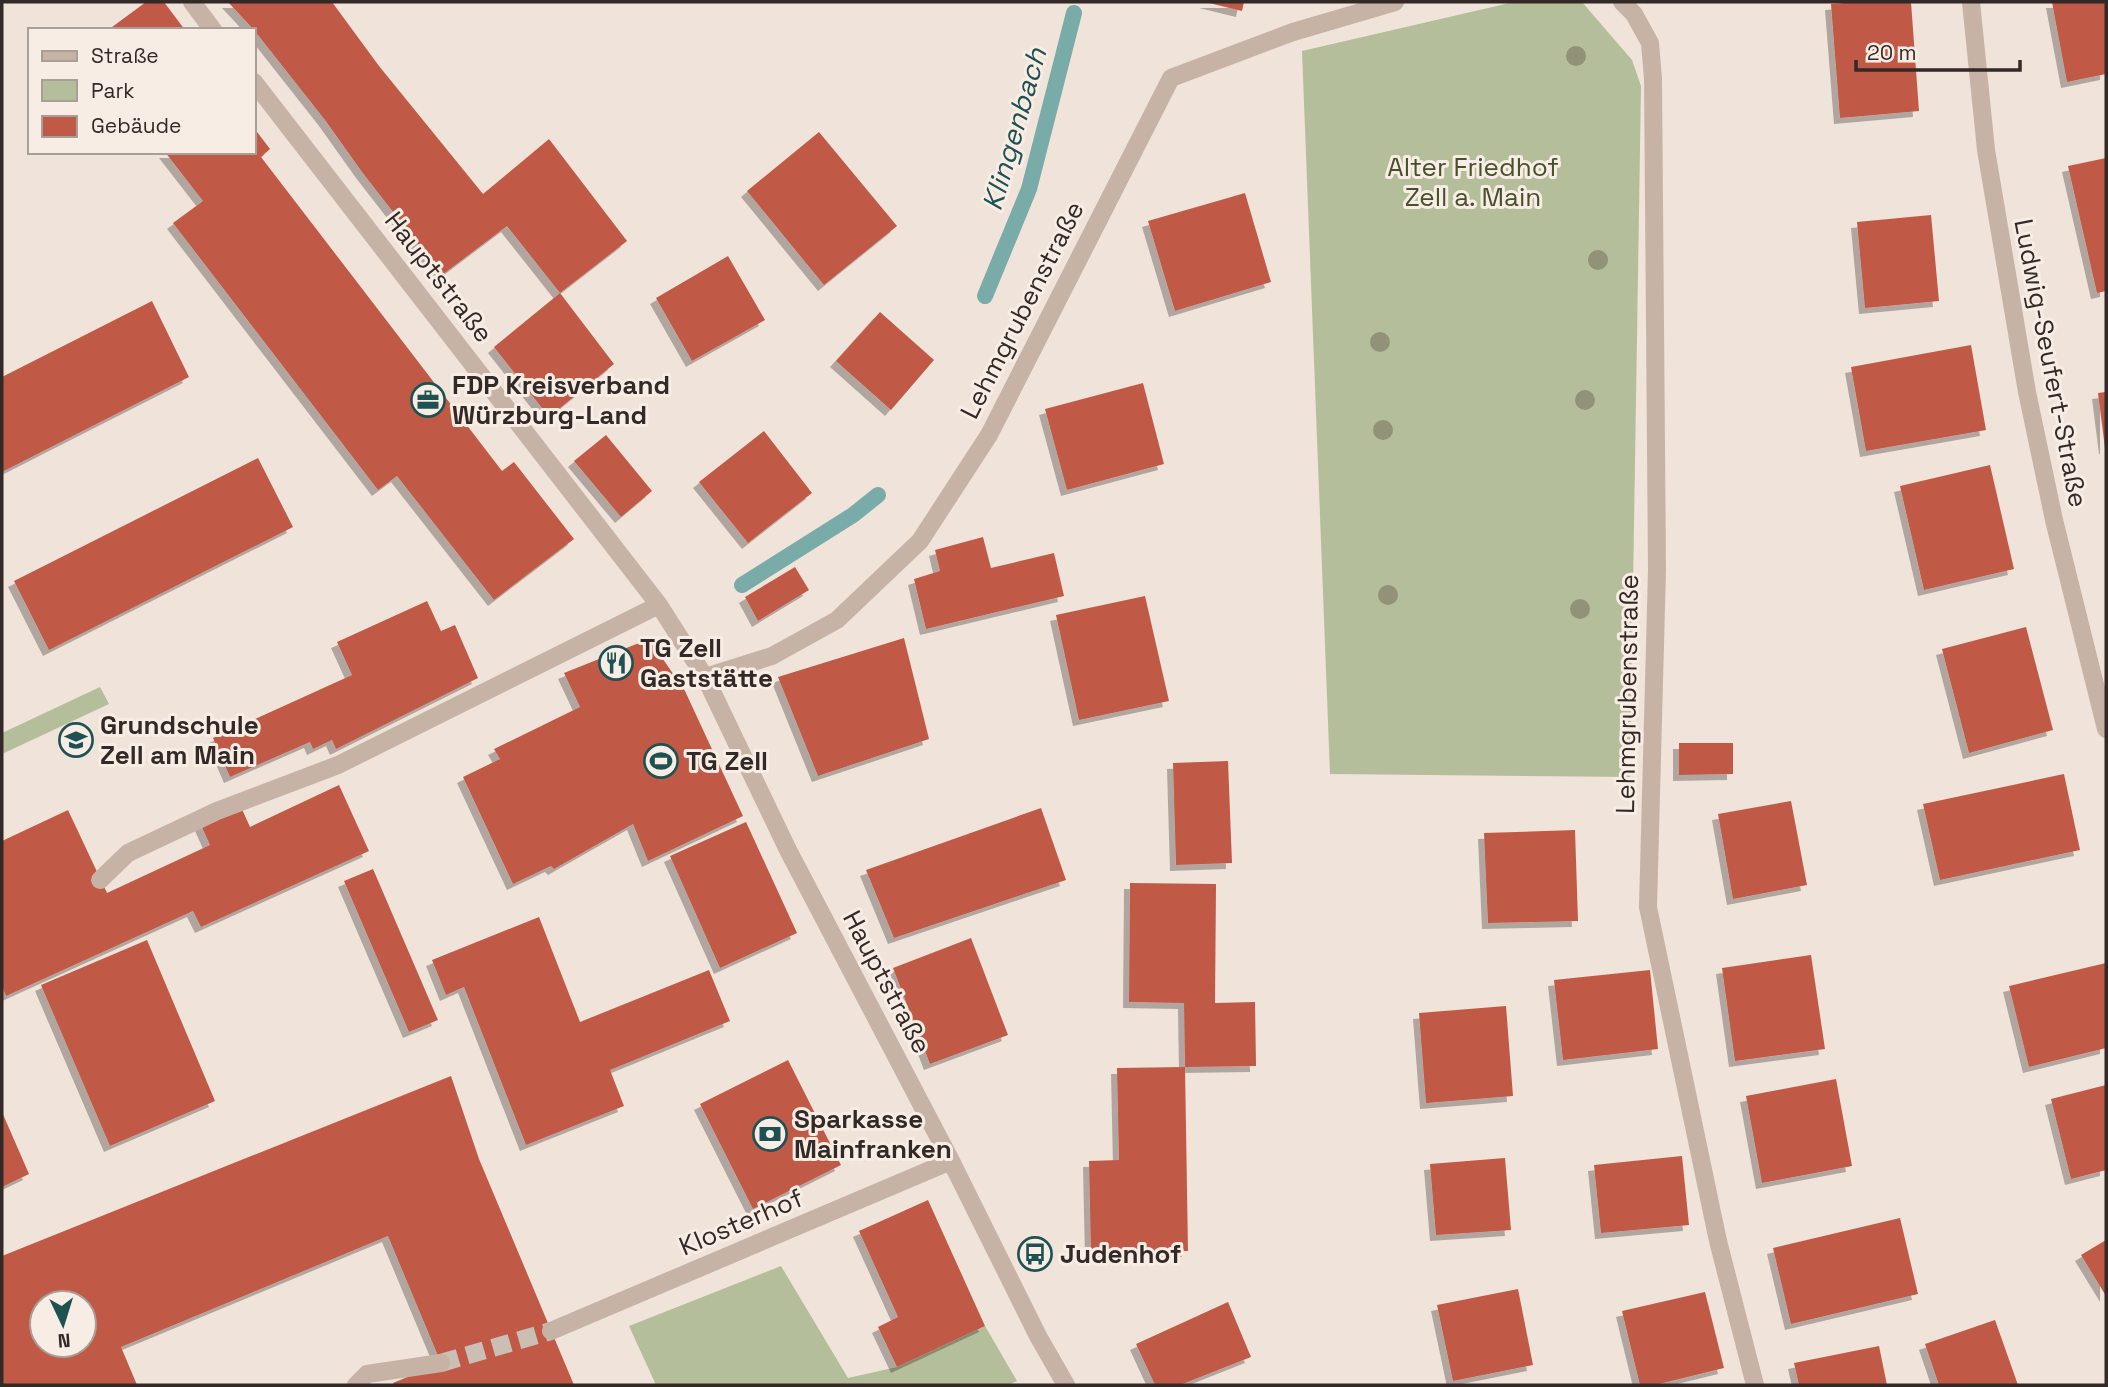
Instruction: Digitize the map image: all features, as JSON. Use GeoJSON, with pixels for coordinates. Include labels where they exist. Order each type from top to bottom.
{"type":"FeatureCollection","features":[{"type":"Feature","properties":{"kind":"street"},"geometry":{"type":"LineString","coordinates":[[192,2],[212,28]]}},
{"type":"Feature","properties":{"kind":"street","name":"Lehmgrubenstraße"},"geometry":{"type":"LineString","coordinates":[[705,677],[772,656],[837,620],[920,541],[989,435],[1171,78],[1293,32],[1395,2]]}},
{"type":"Feature","properties":{"kind":"street","name":"Lehmgrubenstraße"},"geometry":{"type":"LineString","coordinates":[[1622,2],[1634,14],[1650,43],[1653,79],[1657,570],[1648,907],[1718,1241],[1755,1385]]}},
{"type":"Feature","properties":{"kind":"street","name":"Ludwig-Seufert-Straße"},"geometry":{"type":"LineString","coordinates":[[1970,2],[1986,150],[2027,392],[2053,520],[2106,729]]}},
{"type":"Feature","properties":{"kind":"street","name":"Hauptstraße"},"geometry":{"type":"LineString","coordinates":[[256,85],[659,605],[705,677],[788,850],[951,1161],[1038,1336],[1066,1385]]}},
{"type":"Feature","properties":{"kind":"street"},"geometry":{"type":"LineString","coordinates":[[100,880],[128,853],[217,811],[338,765],[659,605]]}},
{"type":"Feature","properties":{"kind":"street","name":"Klosterhof"},"geometry":{"type":"LineString","coordinates":[[551,1331],[951,1161]]}},
{"type":"Feature","properties":{"kind":"street"},"geometry":{"type":"LineString","coordinates":[[356,1385],[367,1374],[441,1363]]}},
{"type":"Feature","properties":{"kind":"green space","name":"Alter Friedhof Zell a. Main"},"geometry":{"type":"Polygon","coordinates":[[[1514,2],[1582,2],[1632,60],[1641,86],[1630,777],[1330,774],[1302,51],[1514,2]]]}},
{"type":"Feature","properties":{"kind":"green space"},"geometry":{"type":"Polygon","coordinates":[[[100,687],[109,704],[2,754],[2,733],[100,687]]]}},
{"type":"Feature","properties":{"kind":"green space"},"geometry":{"type":"Polygon","coordinates":[[[781,1266],[848,1378],[897,1367],[985,1326],[1017,1381],[1008,1385],[656,1385],[629,1326],[781,1266]]]}},
{"type":"Feature","properties":{"kind":"building"},"geometry":{"type":"Polygon","coordinates":[[[146,2],[164,2],[184,28],[111,28],[146,2]]]}},
{"type":"Feature","properties":{"kind":"building"},"geometry":{"type":"Polygon","coordinates":[[[228,2],[332,2],[379,66],[483,194],[549,139],[627,241],[560,293],[507,226],[442,275],[256,33],[256,28],[252,28],[228,2]]]}},
{"type":"Feature","properties":{"kind":"building"},"geometry":{"type":"Polygon","coordinates":[[[1205,2],[1244,2],[1242,11],[1205,2]]]}},
{"type":"Feature","properties":{"kind":"building"},"geometry":{"type":"Polygon","coordinates":[[[1911,2],[1919,111],[1840,118],[1831,4],[1911,2]]]}},
{"type":"Feature","properties":{"kind":"building"},"geometry":{"type":"Polygon","coordinates":[[[2052,2],[2106,2],[2106,74],[2067,82],[2052,2]]]}},
{"type":"Feature","properties":{"kind":"building"},"geometry":{"type":"Polygon","coordinates":[[[256,131],[270,149],[261,157],[502,471],[514,462],[574,539],[494,600],[397,476],[378,490],[173,223],[203,201],[167,154],[256,154],[256,131]]]}},
{"type":"Feature","properties":{"kind":"building"},"geometry":{"type":"Polygon","coordinates":[[[819,132],[897,226],[824,285],[747,191],[819,132]]]}},
{"type":"Feature","properties":{"kind":"building"},"geometry":{"type":"Polygon","coordinates":[[[2106,158],[2106,291],[2097,293],[2068,166],[2106,158]]]}},
{"type":"Feature","properties":{"kind":"building"},"geometry":{"type":"Polygon","coordinates":[[[1245,193],[1271,282],[1175,311],[1148,221],[1245,193]]]}},
{"type":"Feature","properties":{"kind":"building"},"geometry":{"type":"Polygon","coordinates":[[[1931,215],[1939,301],[1865,308],[1857,222],[1931,215]]]}},
{"type":"Feature","properties":{"kind":"building"},"geometry":{"type":"Polygon","coordinates":[[[728,256],[765,320],[692,361],[656,298],[728,256]]]}},
{"type":"Feature","properties":{"kind":"building"},"geometry":{"type":"Polygon","coordinates":[[[560,293],[614,364],[549,417],[494,347],[560,293]]]}},
{"type":"Feature","properties":{"kind":"building"},"geometry":{"type":"Polygon","coordinates":[[[152,301],[189,377],[2,472],[2,377],[152,301]]]}},
{"type":"Feature","properties":{"kind":"building"},"geometry":{"type":"Polygon","coordinates":[[[880,312],[934,360],[891,410],[836,361],[880,312]]]}},
{"type":"Feature","properties":{"kind":"building"},"geometry":{"type":"Polygon","coordinates":[[[1971,345],[1986,430],[1866,451],[1851,367],[1971,345]]]}},
{"type":"Feature","properties":{"kind":"building"},"geometry":{"type":"Polygon","coordinates":[[[1143,383],[1164,464],[1067,490],[1045,409],[1143,383]]]}},
{"type":"Feature","properties":{"kind":"building"},"geometry":{"type":"Polygon","coordinates":[[[2106,392],[2106,448],[2105,448],[2098,393],[2106,392]]]}},
{"type":"Feature","properties":{"kind":"building"},"geometry":{"type":"Polygon","coordinates":[[[764,431],[812,493],[748,543],[699,482],[764,431]]]}},
{"type":"Feature","properties":{"kind":"building"},"geometry":{"type":"Polygon","coordinates":[[[606,435],[652,491],[621,517],[574,461],[606,435]]]}},
{"type":"Feature","properties":{"kind":"building"},"geometry":{"type":"Polygon","coordinates":[[[258,458],[293,527],[49,650],[14,581],[258,458]]]}},
{"type":"Feature","properties":{"kind":"building"},"geometry":{"type":"Polygon","coordinates":[[[1990,465],[2014,569],[1924,590],[1900,486],[1990,465]]]}},
{"type":"Feature","properties":{"kind":"building"},"geometry":{"type":"Polygon","coordinates":[[[983,537],[991,568],[1054,553],[1064,596],[926,629],[914,579],[940,571],[935,550],[983,537]]]}},
{"type":"Feature","properties":{"kind":"building"},"geometry":{"type":"Polygon","coordinates":[[[795,567],[809,590],[758,621],[745,597],[795,567]]]}},
{"type":"Feature","properties":{"kind":"building"},"geometry":{"type":"Polygon","coordinates":[[[1145,596],[1169,701],[1079,720],[1056,615],[1145,596]]]}},
{"type":"Feature","properties":{"kind":"building"},"geometry":{"type":"Polygon","coordinates":[[[427,601],[441,631],[455,625],[478,678],[336,749],[332,740],[313,749],[310,742],[230,777],[213,738],[352,675],[337,642],[427,601]]]}},
{"type":"Feature","properties":{"kind":"building"},"geometry":{"type":"Polygon","coordinates":[[[2026,627],[2053,730],[1969,753],[1942,649],[2026,627]]]}},
{"type":"Feature","properties":{"kind":"building"},"geometry":{"type":"Polygon","coordinates":[[[904,638],[929,739],[818,776],[778,677],[904,638]]]}},
{"type":"Feature","properties":{"kind":"building"},"geometry":{"type":"Polygon","coordinates":[[[649,639],[685,691],[743,816],[648,861],[633,824],[554,869],[551,866],[513,884],[463,777],[500,759],[494,749],[580,707],[564,673],[649,639]]]}},
{"type":"Feature","properties":{"kind":"building"},"geometry":{"type":"Polygon","coordinates":[[[1679,743],[1733,743],[1733,774],[1679,775],[1679,743]]]}},
{"type":"Feature","properties":{"kind":"building"},"geometry":{"type":"Polygon","coordinates":[[[1228,761],[1232,863],[1176,865],[1173,763],[1228,761]]]}},
{"type":"Feature","properties":{"kind":"building"},"geometry":{"type":"Polygon","coordinates":[[[2064,774],[2080,850],[1940,880],[1923,804],[2064,774]]]}},
{"type":"Feature","properties":{"kind":"building"},"geometry":{"type":"Polygon","coordinates":[[[339,785],[369,851],[201,927],[193,911],[6,996],[2,986],[2,841],[68,810],[107,893],[210,845],[201,825],[241,807],[250,827],[339,785]]]}},
{"type":"Feature","properties":{"kind":"building"},"geometry":{"type":"Polygon","coordinates":[[[1791,801],[1807,885],[1733,899],[1718,814],[1791,801]]]}},
{"type":"Feature","properties":{"kind":"building"},"geometry":{"type":"Polygon","coordinates":[[[1041,808],[1066,880],[894,938],[866,870],[1041,808]]]}},
{"type":"Feature","properties":{"kind":"building"},"geometry":{"type":"Polygon","coordinates":[[[746,822],[797,933],[720,968],[670,856],[746,822]]]}},
{"type":"Feature","properties":{"kind":"building"},"geometry":{"type":"Polygon","coordinates":[[[1575,830],[1578,921],[1488,923],[1484,833],[1575,830]]]}},
{"type":"Feature","properties":{"kind":"building"},"geometry":{"type":"Polygon","coordinates":[[[373,869],[438,1020],[409,1032],[344,881],[373,869]]]}},
{"type":"Feature","properties":{"kind":"building"},"geometry":{"type":"Polygon","coordinates":[[[1130,883],[1216,884],[1215,1003],[1255,1002],[1256,1066],[1185,1067],[1184,1003],[1129,1002],[1130,883]]]}},
{"type":"Feature","properties":{"kind":"building"},"geometry":{"type":"Polygon","coordinates":[[[539,917],[580,1022],[709,970],[730,1021],[610,1070],[624,1106],[526,1145],[464,987],[446,995],[432,960],[539,917]]]}},
{"type":"Feature","properties":{"kind":"building"},"geometry":{"type":"Polygon","coordinates":[[[971,938],[1008,1035],[930,1064],[893,968],[971,938]]]}},
{"type":"Feature","properties":{"kind":"building"},"geometry":{"type":"Polygon","coordinates":[[[147,940],[215,1101],[110,1146],[41,985],[147,940]]]}},
{"type":"Feature","properties":{"kind":"building"},"geometry":{"type":"Polygon","coordinates":[[[1811,955],[1825,1049],[1735,1061],[1722,968],[1811,955]]]}},
{"type":"Feature","properties":{"kind":"building"},"geometry":{"type":"Polygon","coordinates":[[[2106,963],[2106,1048],[2029,1067],[2009,986],[2106,963]]]}},
{"type":"Feature","properties":{"kind":"building"},"geometry":{"type":"Polygon","coordinates":[[[1650,970],[1658,1049],[1563,1060],[1554,980],[1650,970]]]}},
{"type":"Feature","properties":{"kind":"building"},"geometry":{"type":"Polygon","coordinates":[[[1506,1006],[1513,1096],[1426,1103],[1419,1013],[1506,1006]]]}},
{"type":"Feature","properties":{"kind":"building","name":"Sparkasse Mainfranken"},"geometry":{"type":"Polygon","coordinates":[[[788,1060],[841,1165],[753,1209],[700,1104],[788,1060]]]}},
{"type":"Feature","properties":{"kind":"building"},"geometry":{"type":"Polygon","coordinates":[[[1185,1067],[1188,1251],[1091,1253],[1089,1161],[1119,1160],[1117,1068],[1185,1067]]]}},
{"type":"Feature","properties":{"kind":"building"},"geometry":{"type":"Polygon","coordinates":[[[451,1076],[479,1159],[574,1385],[394,1385],[393,1383],[441,1363],[388,1236],[121,1347],[137,1385],[2,1385],[2,1256],[451,1076]]]}},
{"type":"Feature","properties":{"kind":"building"},"geometry":{"type":"Polygon","coordinates":[[[1836,1079],[1852,1166],[1762,1183],[1746,1096],[1836,1079]]]}},
{"type":"Feature","properties":{"kind":"building"},"geometry":{"type":"Polygon","coordinates":[[[2106,1085],[2106,1170],[2071,1179],[2051,1099],[2106,1085]]]}},
{"type":"Feature","properties":{"kind":"building"},"geometry":{"type":"Polygon","coordinates":[[[2,1112],[29,1174],[2,1187],[2,1112]]]}},
{"type":"Feature","properties":{"kind":"building"},"geometry":{"type":"Polygon","coordinates":[[[1682,1156],[1689,1225],[1601,1233],[1594,1165],[1682,1156]]]}},
{"type":"Feature","properties":{"kind":"building"},"geometry":{"type":"Polygon","coordinates":[[[1505,1158],[1511,1230],[1436,1235],[1430,1164],[1505,1158]]]}},
{"type":"Feature","properties":{"kind":"building"},"geometry":{"type":"Polygon","coordinates":[[[928,1200],[985,1326],[897,1367],[878,1327],[898,1317],[859,1231],[928,1200]]]}},
{"type":"Feature","properties":{"kind":"building"},"geometry":{"type":"Polygon","coordinates":[[[1900,1218],[1918,1294],[1791,1324],[1773,1248],[1900,1218]]]}},
{"type":"Feature","properties":{"kind":"building"},"geometry":{"type":"Polygon","coordinates":[[[2106,1240],[2106,1296],[2081,1255],[2106,1240]]]}},
{"type":"Feature","properties":{"kind":"building"},"geometry":{"type":"Polygon","coordinates":[[[1518,1289],[1533,1365],[1453,1381],[1437,1305],[1518,1289]]]}},
{"type":"Feature","properties":{"kind":"building"},"geometry":{"type":"Polygon","coordinates":[[[1705,1292],[1724,1368],[1655,1385],[1640,1385],[1622,1311],[1705,1292]]]}},
{"type":"Feature","properties":{"kind":"building"},"geometry":{"type":"Polygon","coordinates":[[[1228,1302],[1251,1357],[1180,1385],[1155,1385],[1136,1344],[1228,1302]]]}},
{"type":"Feature","properties":{"kind":"building"},"geometry":{"type":"Polygon","coordinates":[[[1995,1320],[2018,1385],[1939,1385],[1925,1344],[1995,1320]]]}},
{"type":"Feature","properties":{"kind":"building"},"geometry":{"type":"Polygon","coordinates":[[[1879,1346],[1887,1385],[1799,1385],[1794,1363],[1879,1346]]]}},
{"type":"Feature","properties":{"kind":"waterway","name":"Klingenbach"},"geometry":{"type":"LineString","coordinates":[[985,296],[1029,189],[1074,13]]}},
{"type":"Feature","properties":{"kind":"waterway","name":"Klingenbach"},"geometry":{"type":"LineString","coordinates":[[742,585],[853,515],[878,495]]}},
{"type":"Feature","properties":{"kind":"tunnel"},"geometry":{"type":"LineString","coordinates":[[441,1363],[551,1331]]}},
{"type":"Feature","properties":{"kind":"place","name":"FDP Kreisverband Würzburg-Land"},"geometry":{"type":"Point","coordinates":[428,400]}},
{"type":"Feature","properties":{"kind":"place","name":"TG Zell Gaststätte"},"geometry":{"type":"Point","coordinates":[616,663]}},
{"type":"Feature","properties":{"kind":"place","name":"Grundschule Zell am Main"},"geometry":{"type":"Point","coordinates":[76,740]}},
{"type":"Feature","properties":{"kind":"place","name":"TG Zell"},"geometry":{"type":"Point","coordinates":[661,761]}},
{"type":"Feature","properties":{"kind":"place","name":"Sparkasse Mainfranken"},"geometry":{"type":"Point","coordinates":[770,1134]}},
{"type":"Feature","properties":{"kind":"place","name":"Judenhof"},"geometry":{"type":"Point","coordinates":[1035,1254]}}]}
